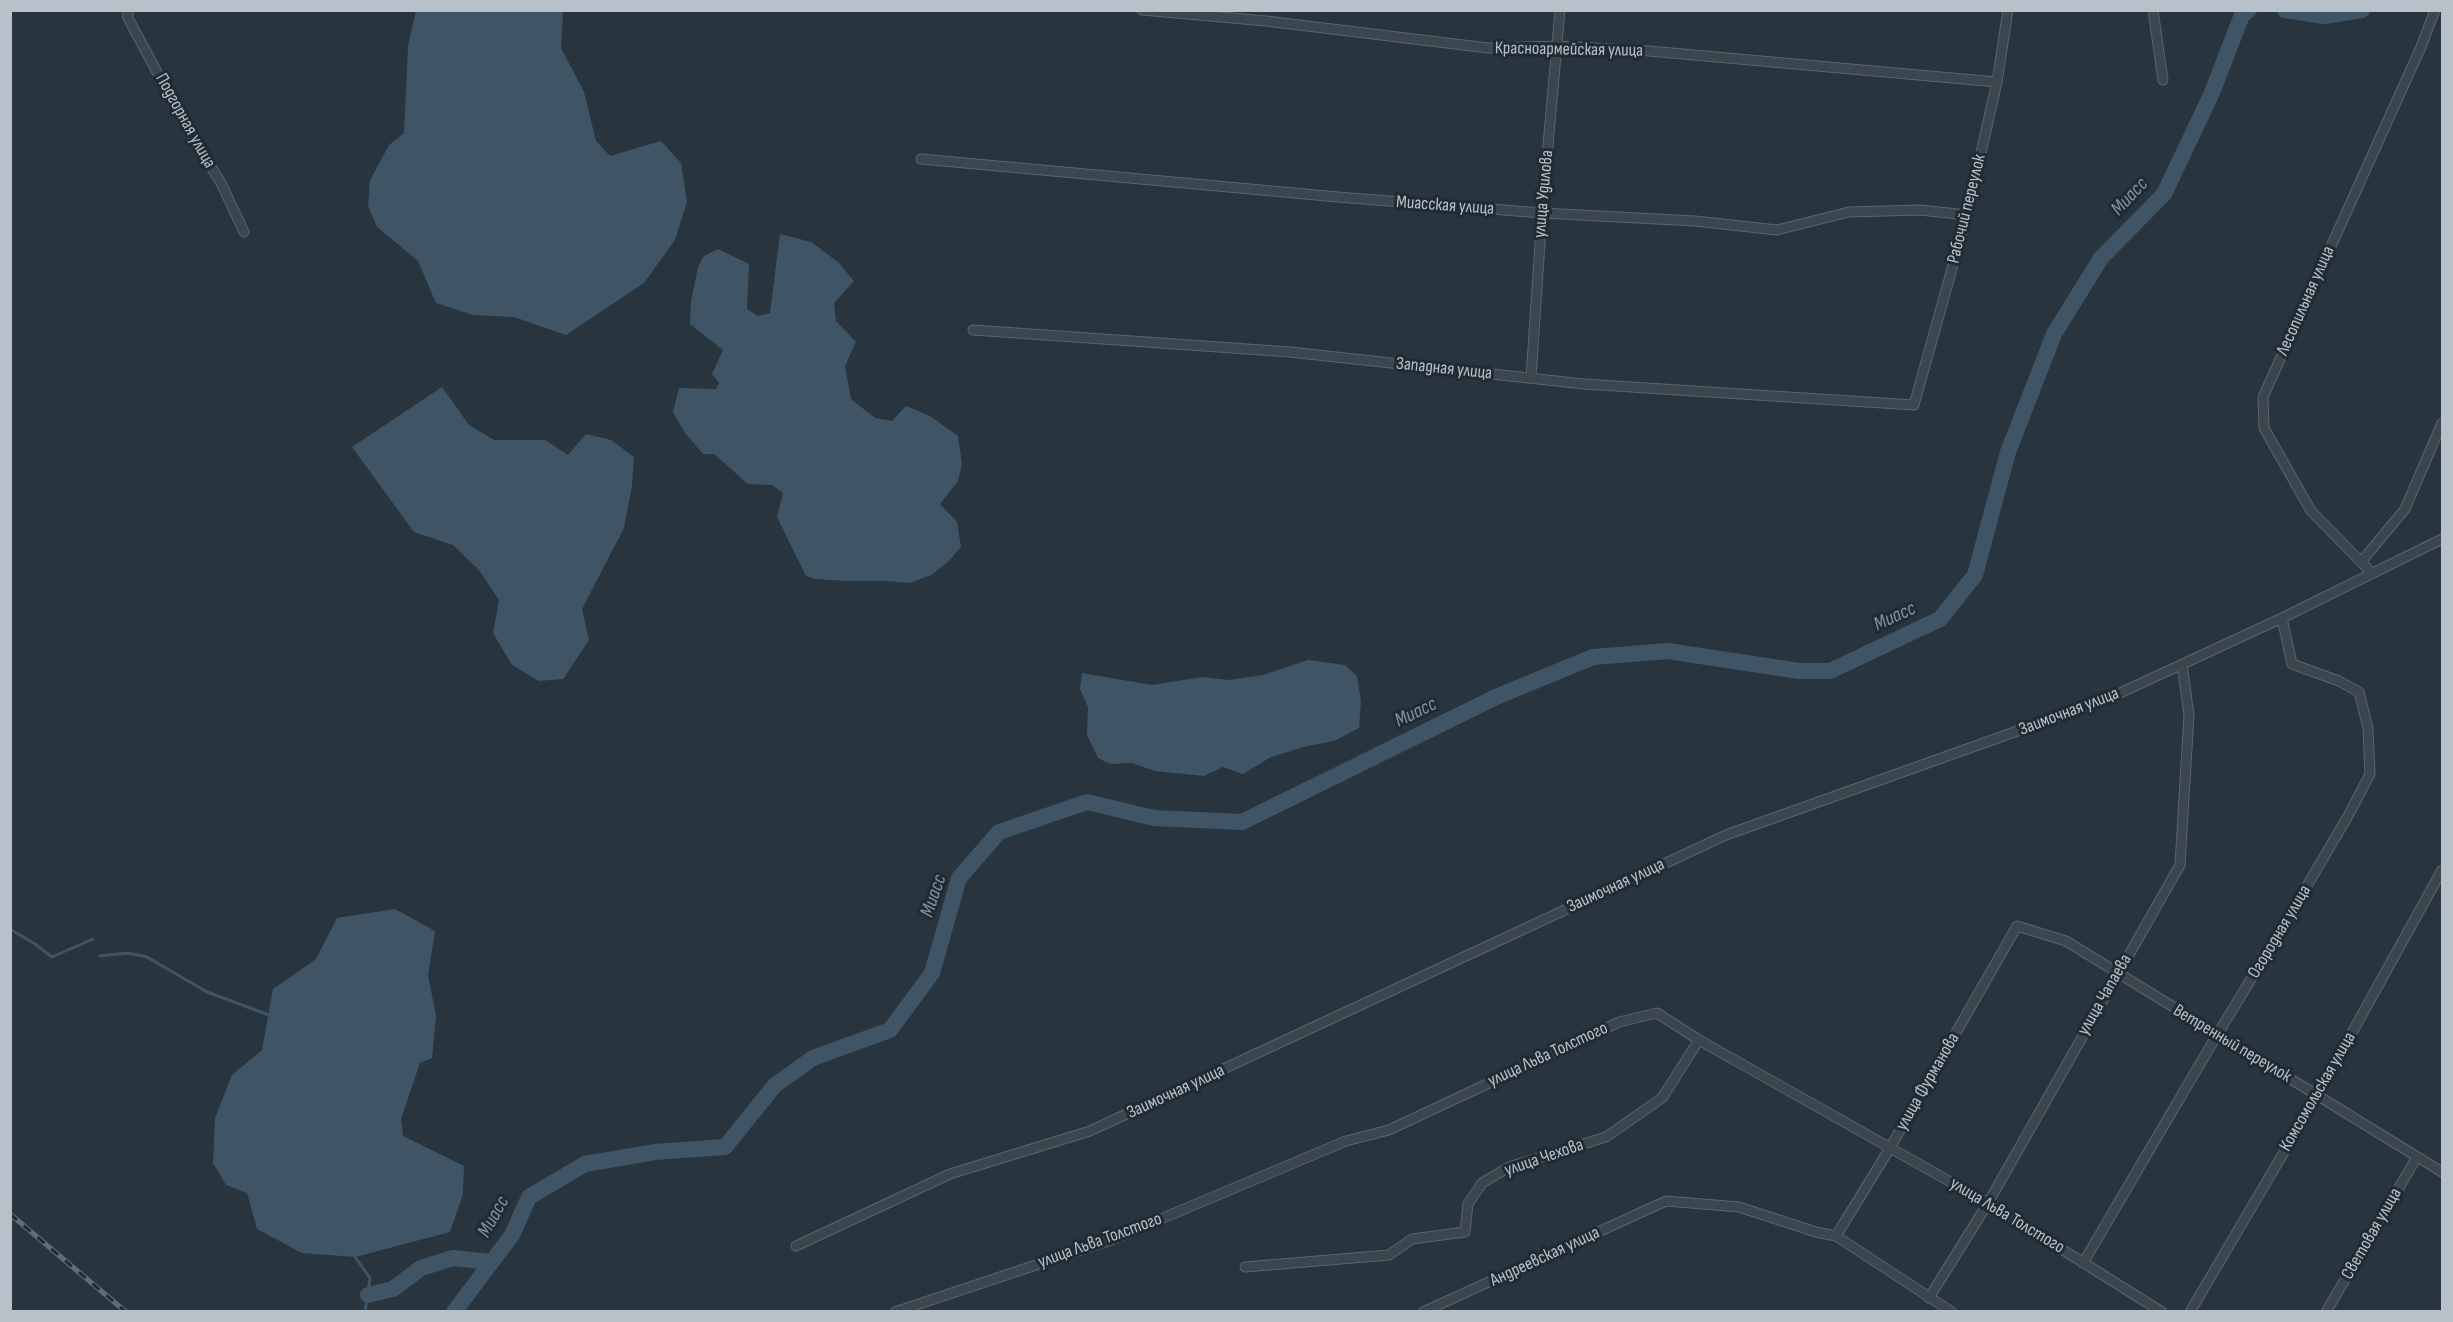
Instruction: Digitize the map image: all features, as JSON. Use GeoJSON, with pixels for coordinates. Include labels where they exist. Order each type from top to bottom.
{"type":"FeatureCollection","features":[{"type":"Feature","properties":{"kind":"street","name":"Подгорная улица"},"geometry":{"type":"LineString","coordinates":[[129,10],[127,16],[188,129],[221,183],[244,232]]}},
{"type":"Feature","properties":{"kind":"street","name":"Красноармейская улица"},"geometry":{"type":"LineString","coordinates":[[1142,10],[1266,21],[1488,48],[1558,46],[1649,51],[1997,82]]}},
{"type":"Feature","properties":{"kind":"street","name":"улица Удилова"},"geometry":{"type":"LineString","coordinates":[[1531,378],[1542,213],[1560,10]]}},
{"type":"Feature","properties":{"kind":"street","name":"Рабочий переулок"},"geometry":{"type":"LineString","coordinates":[[1914,405],[1966,215],[1997,82],[2008,10]]}},
{"type":"Feature","properties":{"kind":"street"},"geometry":{"type":"LineString","coordinates":[[2153,10],[2163,80]]}},
{"type":"Feature","properties":{"kind":"street","name":"Лесопильная улица"},"geometry":{"type":"LineString","coordinates":[[2372,573],[2311,511],[2264,428],[2262,397],[2421,47],[2435,10]]}},
{"type":"Feature","properties":{"kind":"street","name":"Миасская улица"},"geometry":{"type":"LineString","coordinates":[[921,159],[1338,197],[1542,213],[1695,221],[1777,230],[1849,212],[1920,210],[1966,215]]}},
{"type":"Feature","properties":{"kind":"street","name":"Западная улица"},"geometry":{"type":"LineString","coordinates":[[973,330],[1290,352],[1584,384],[1914,405]]}},
{"type":"Feature","properties":{"kind":"street"},"geometry":{"type":"LineString","coordinates":[[2361,562],[2405,509],[2442,423]]}},
{"type":"Feature","properties":{"kind":"street","name":"Заимочная улица"},"geometry":{"type":"LineString","coordinates":[[796,1246],[950,1174],[1090,1131],[1726,835],[2107,699],[2282,618],[2442,539]]}},
{"type":"Feature","properties":{"kind":"street","name":"Огородная улица"},"geometry":{"type":"LineString","coordinates":[[2083,1263],[2343,826],[2370,774],[2368,728],[2359,692],[2339,681],[2292,664],[2282,618]]}},
{"type":"Feature","properties":{"kind":"street","name":"улица Чапаева"},"geometry":{"type":"LineString","coordinates":[[1929,1298],[1988,1203],[2180,865],[2189,715],[2182,664]]}},
{"type":"Feature","properties":{"kind":"street","name":"Комсомольская улица"},"geometry":{"type":"LineString","coordinates":[[2190,1311],[2317,1096],[2442,870]]}},
{"type":"Feature","properties":{"kind":"street","name":"Ветренный переулок"},"geometry":{"type":"LineString","coordinates":[[2017,926],[2066,941],[2442,1172]]}},
{"type":"Feature","properties":{"kind":"street","name":"улица Фурманова"},"geometry":{"type":"LineString","coordinates":[[1836,1236],[1890,1148],[2017,926]]}},
{"type":"Feature","properties":{"kind":"street","name":"улица Льва Толстого"},"geometry":{"type":"LineString","coordinates":[[895,1311],[1111,1240],[1346,1141],[1389,1130],[1619,1022],[1657,1013],[1699,1040],[1988,1203],[2162,1311]]}},
{"type":"Feature","properties":{"kind":"street","name":"улица Чехова"},"geometry":{"type":"LineString","coordinates":[[1245,1267],[1389,1256],[1412,1239],[1465,1232],[1468,1204],[1482,1183],[1509,1167],[1606,1137],[1662,1098],[1699,1040]]}},
{"type":"Feature","properties":{"kind":"street","name":"Световая улица"},"geometry":{"type":"LineString","coordinates":[[2326,1311],[2417,1157]]}},
{"type":"Feature","properties":{"kind":"street","name":"Андреевская улица"},"geometry":{"type":"LineString","coordinates":[[1423,1311],[1666,1201],[1739,1207],[1816,1232],[1836,1236]]}},
{"type":"Feature","properties":{"kind":"street"},"geometry":{"type":"LineString","coordinates":[[1836,1236],[1952,1311]]}},
{"type":"Feature","properties":{"kind":"water"},"geometry":{"type":"Polygon","coordinates":[[[416,11],[563,11],[561,48],[584,92],[596,141],[610,156],[661,141],[681,163],[687,202],[675,240],[644,283],[566,335],[514,317],[473,315],[436,303],[418,261],[377,227],[368,206],[370,180],[389,145],[404,133],[408,46],[416,11]]]}},
{"type":"Feature","properties":{"kind":"water"},"geometry":{"type":"Polygon","coordinates":[[[780,234],[811,242],[838,262],[854,281],[834,303],[836,321],[856,342],[845,366],[851,399],[875,418],[892,421],[906,406],[930,416],[958,436],[962,464],[958,481],[940,504],[957,522],[961,547],[947,563],[931,575],[910,583],[815,579],[806,576],[777,517],[783,493],[772,485],[748,484],[714,454],[703,454],[685,433],[673,412],[679,388],[716,389],[719,383],[712,374],[723,350],[690,324],[691,301],[698,267],[704,256],[718,249],[749,264],[747,309],[758,316],[770,313],[780,234]]]}},
{"type":"Feature","properties":{"kind":"water"},"geometry":{"type":"Polygon","coordinates":[[[442,387],[469,425],[494,440],[545,440],[568,455],[586,434],[611,440],[634,457],[632,486],[624,528],[582,609],[589,640],[563,679],[539,681],[512,665],[493,633],[499,600],[479,570],[453,545],[414,532],[352,447],[442,387]]]}},
{"type":"Feature","properties":{"kind":"water"},"geometry":{"type":"Polygon","coordinates":[[[1308,660],[1345,665],[1357,676],[1361,701],[1359,728],[1334,741],[1307,746],[1271,757],[1243,774],[1223,767],[1204,776],[1155,771],[1132,763],[1110,764],[1098,758],[1087,735],[1088,707],[1080,689],[1082,673],[1152,685],[1202,677],[1229,680],[1263,675],[1308,660]]]}},
{"type":"Feature","properties":{"kind":"water"},"geometry":{"type":"Polygon","coordinates":[[[395,909],[435,931],[428,975],[436,1016],[432,1058],[420,1063],[401,1119],[403,1136],[464,1166],[463,1194],[450,1232],[355,1257],[302,1253],[257,1229],[247,1193],[226,1185],[213,1163],[215,1118],[232,1075],[262,1050],[273,989],[316,959],[337,918],[395,909]]]}},
{"type":"Feature","properties":{"kind":"waterway","name":"Миасс"},"geometry":{"type":"LineString","coordinates":[[454,1312],[512,1235],[529,1197],[585,1164],[655,1152],[725,1147],[775,1085],[813,1058],[890,1030],[932,973],[959,878],[999,832],[1087,802],[1154,818],[1242,822],[1496,697],[1593,657],[1668,651],[1799,671],[1830,671],[1940,619],[1975,575],[2008,452],[2054,334],[2101,258],[2164,194],[2211,95],[2242,15],[2249,10]]}},
{"type":"Feature","properties":{"kind":"waterway","name":"Миасс"},"geometry":{"type":"LineString","coordinates":[[2285,10],[2324,16],[2362,10]]}},
{"type":"Feature","properties":{"kind":"waterway"},"geometry":{"type":"LineString","coordinates":[[10,929],[52,957],[93,939]]}},
{"type":"Feature","properties":{"kind":"waterway"},"geometry":{"type":"LineString","coordinates":[[100,956],[128,953],[147,957],[207,992],[269,1015]]}},
{"type":"Feature","properties":{"kind":"waterway"},"geometry":{"type":"LineString","coordinates":[[355,1257],[370,1278],[365,1312]]}},
{"type":"Feature","properties":{"kind":"waterway"},"geometry":{"type":"LineString","coordinates":[[368,1295],[393,1289],[421,1268],[453,1258],[491,1262]]}},
{"type":"Feature","properties":{"kind":"railway"},"geometry":{"type":"LineString","coordinates":[[10,1214],[126,1312]]}}]}
